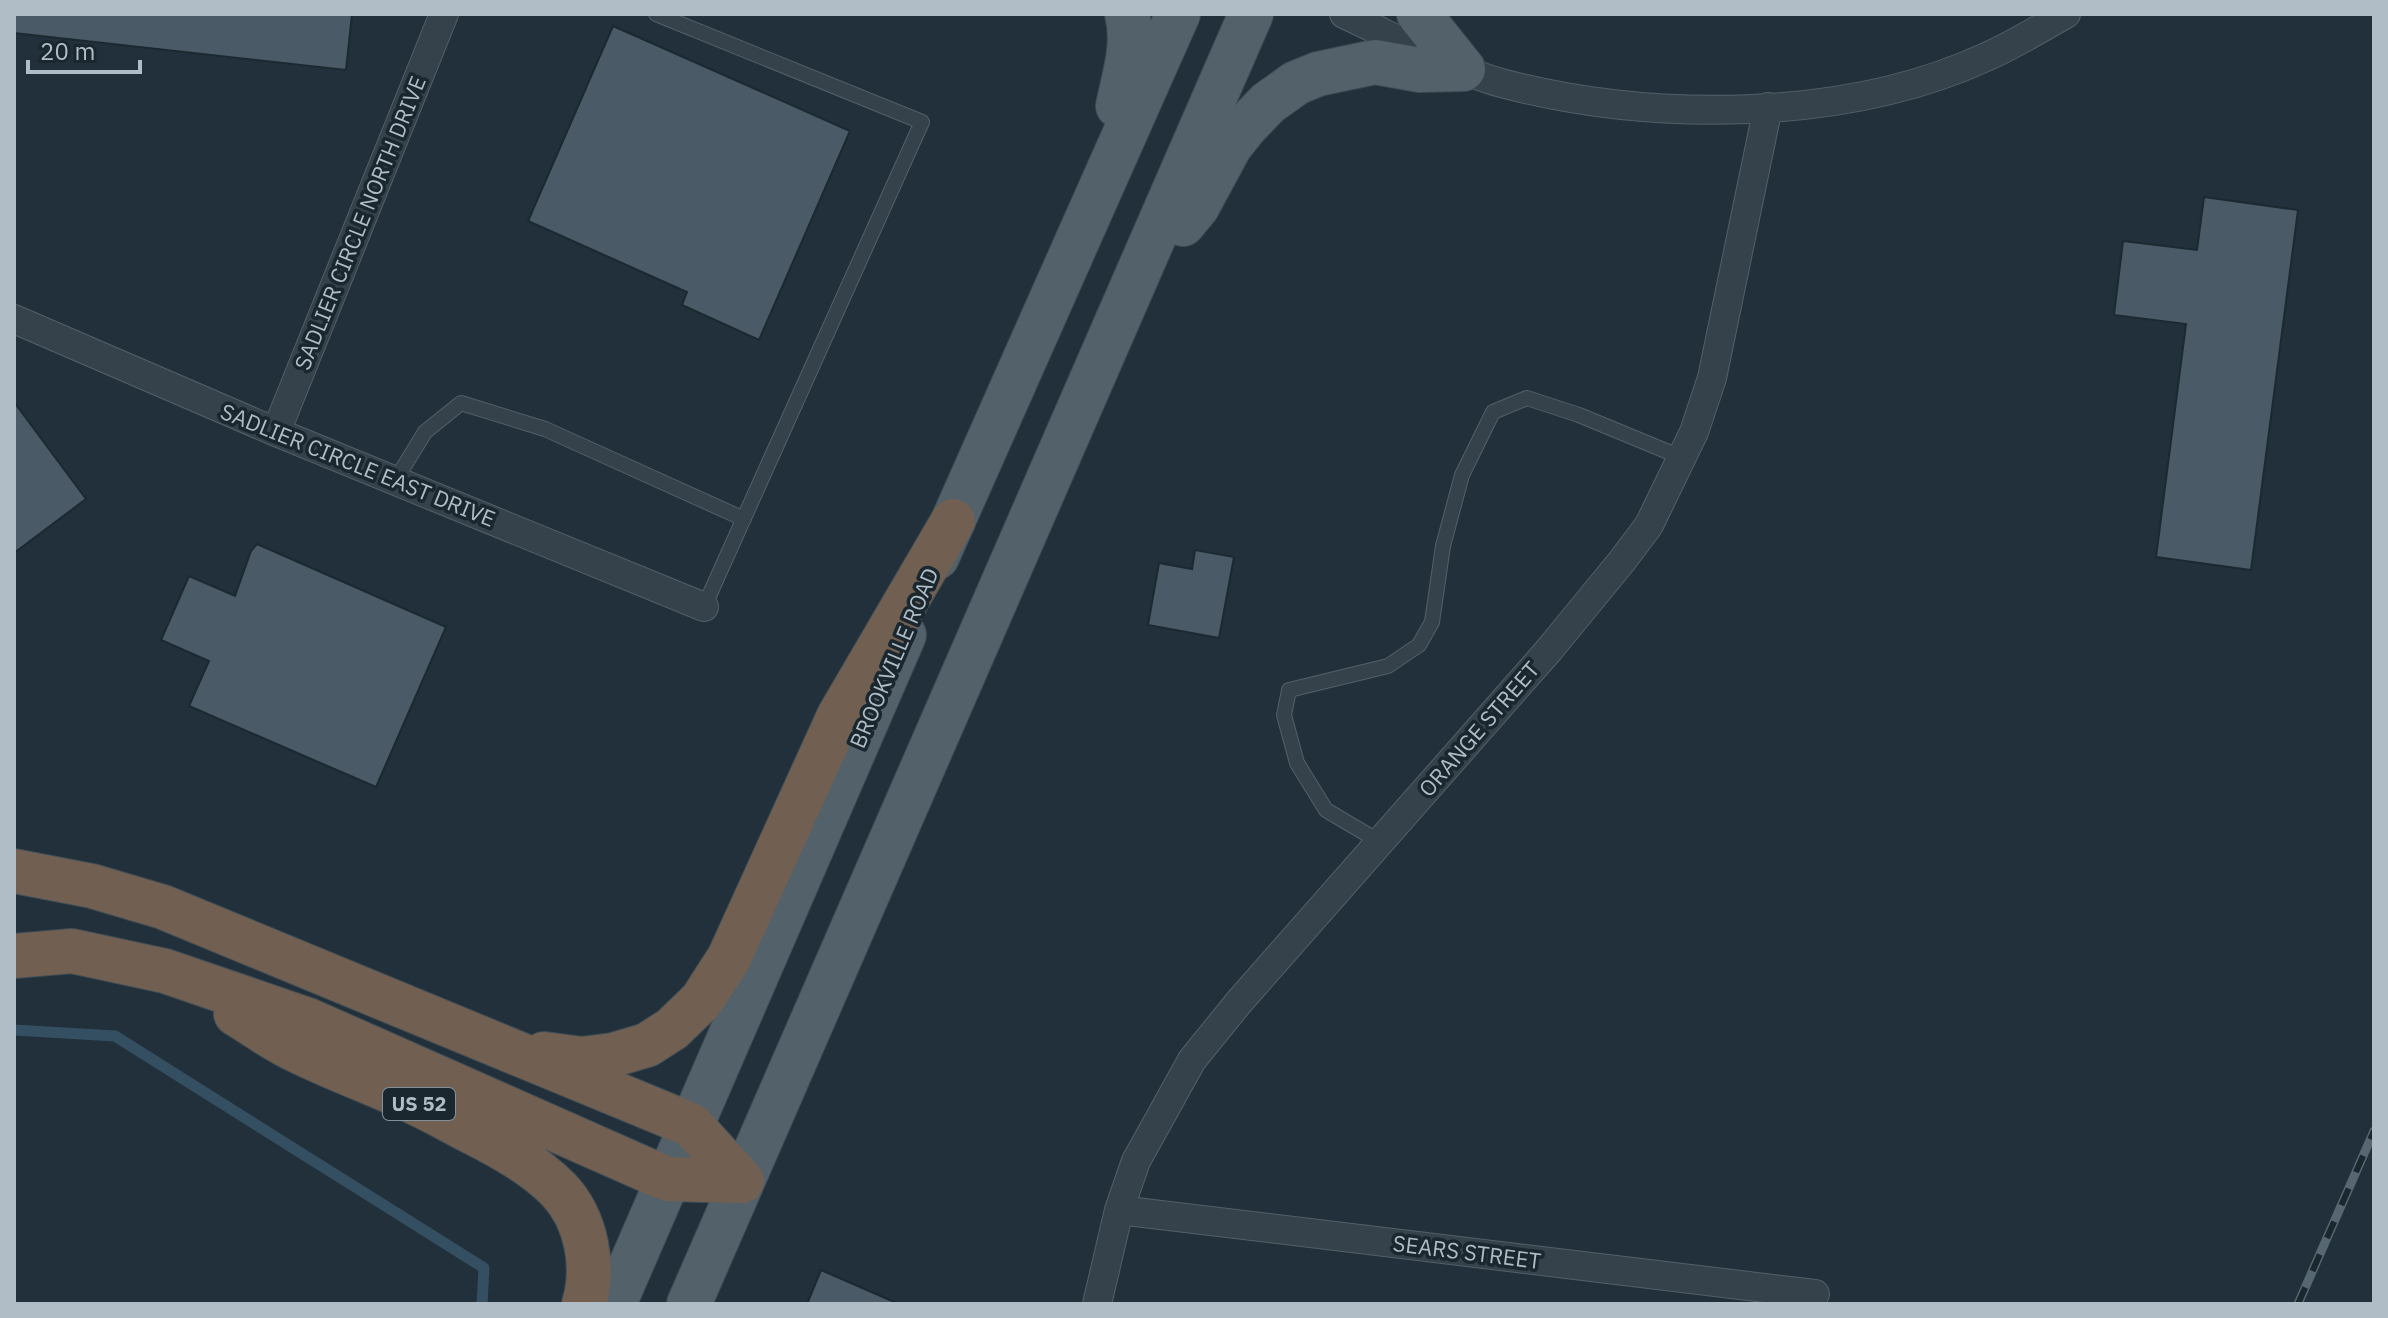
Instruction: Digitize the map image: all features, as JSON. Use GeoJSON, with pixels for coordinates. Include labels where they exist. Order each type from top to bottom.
{"type":"FeatureCollection","features":[{"type":"Feature","properties":{"kind":"highway"},"geometry":{"type":"LineString","coordinates":[[506,1049],[582,1059],[613,1055],[647,1045],[672,1029],[702,1000],[729,958],[839,716],[953,521]]}},
{"type":"Feature","properties":{"kind":"highway"},"geometry":{"type":"LineString","coordinates":[[14,871],[92,886],[163,907],[691,1125],[742,1181]]}},
{"type":"Feature","properties":{"kind":"highway","name":"US 52"},"geometry":{"type":"LineString","coordinates":[[14,956],[72,951],[165,971],[296,1050],[419,1104],[522,1158],[561,1193],[578,1220],[589,1267],[590,1284],[584,1304]]}},
{"type":"Feature","properties":{"kind":"highway"},"geometry":{"type":"LineString","coordinates":[[165,971],[308,1020],[667,1179],[742,1181]]}},
{"type":"Feature","properties":{"kind":"main road"},"geometry":{"type":"LineString","coordinates":[[1099,191],[1127,64],[1130,26],[1127,14]]}},
{"type":"Feature","properties":{"kind":"main road","name":"BROOKVILLE ROAD"},"geometry":{"type":"LineString","coordinates":[[614,1304],[953,521],[1178,14]]}},
{"type":"Feature","properties":{"kind":"main road"},"geometry":{"type":"LineString","coordinates":[[689,1304],[1251,14]]}},
{"type":"Feature","properties":{"kind":"main road"},"geometry":{"type":"LineString","coordinates":[[1419,14],[1463,69]]}},
{"type":"Feature","properties":{"kind":"main road"},"geometry":{"type":"LineString","coordinates":[[1127,296],[1197,207],[1238,136],[1268,103],[1296,83],[1318,74],[1375,62],[1420,70],[1463,69]]}},
{"type":"Feature","properties":{"kind":"street","name":"SADLIER CIRCLE NORTH DRIVE"},"geometry":{"type":"LineString","coordinates":[[276,432],[444,14]]}},
{"type":"Feature","properties":{"kind":"street"},"geometry":{"type":"LineString","coordinates":[[1344,14],[1503,84],[1630,107],[1695,110],[1801,107],[1925,80],[1986,57],[2066,14]]}},
{"type":"Feature","properties":{"kind":"street","name":"ORANGE STREET"},"geometry":{"type":"LineString","coordinates":[[1097,1304],[1119,1210],[1136,1161],[1192,1060],[1549,650],[1649,525],[1683,458],[1712,378],[1768,107]]}},
{"type":"Feature","properties":{"kind":"street","name":"SADLIER CIRCLE EAST DRIVE"},"geometry":{"type":"LineString","coordinates":[[14,319],[276,432],[704,607]]}},
{"type":"Feature","properties":{"kind":"street","name":"SEARS STREET"},"geometry":{"type":"LineString","coordinates":[[1119,1210],[1815,1294]]}},
{"type":"Feature","properties":{"kind":"lane"},"geometry":{"type":"LineString","coordinates":[[656,14],[922,122],[704,607]]}},
{"type":"Feature","properties":{"kind":"lane"},"geometry":{"type":"LineString","coordinates":[[1380,842],[1326,810],[1297,763],[1284,715],[1289,690],[1388,666],[1419,645],[1432,622],[1443,546],[1462,475],[1493,412],[1527,398],[1579,415],[1683,458]]}},
{"type":"Feature","properties":{"kind":"lane"},"geometry":{"type":"LineString","coordinates":[[395,481],[425,432],[461,403],[545,429],[744,519]]}},
{"type":"Feature","properties":{"kind":"building"},"geometry":{"type":"Polygon","coordinates":[[[14,14],[352,14],[346,70],[14,33],[14,14]]]}},
{"type":"Feature","properties":{"kind":"building"},"geometry":{"type":"Polygon","coordinates":[[[613,26],[850,131],[759,340],[682,305],[687,292],[528,221],[613,26]]]}},
{"type":"Feature","properties":{"kind":"building"},"geometry":{"type":"Polygon","coordinates":[[[2204,197],[2298,210],[2251,570],[2156,557],[2186,324],[2114,315],[2123,241],[2197,250],[2204,197]]]}},
{"type":"Feature","properties":{"kind":"building"},"geometry":{"type":"Polygon","coordinates":[[[14,402],[86,499],[14,553],[14,402]]]}},
{"type":"Feature","properties":{"kind":"building"},"geometry":{"type":"Polygon","coordinates":[[[257,544],[446,627],[376,787],[189,706],[209,661],[161,640],[189,576],[235,596],[251,551],[257,544]]]}},
{"type":"Feature","properties":{"kind":"building"},"geometry":{"type":"Polygon","coordinates":[[[1195,550],[1234,557],[1219,638],[1148,625],[1159,563],[1192,569],[1195,550]]]}},
{"type":"Feature","properties":{"kind":"building"},"geometry":{"type":"Polygon","coordinates":[[[821,1270],[899,1304],[807,1304],[821,1270]]]}},
{"type":"Feature","properties":{"kind":"waterway"},"geometry":{"type":"LineString","coordinates":[[14,1030],[115,1036],[484,1268],[482,1304]]}},
{"type":"Feature","properties":{"kind":"railway"},"geometry":{"type":"LineString","coordinates":[[2298,1304],[2374,1131]]}}]}
